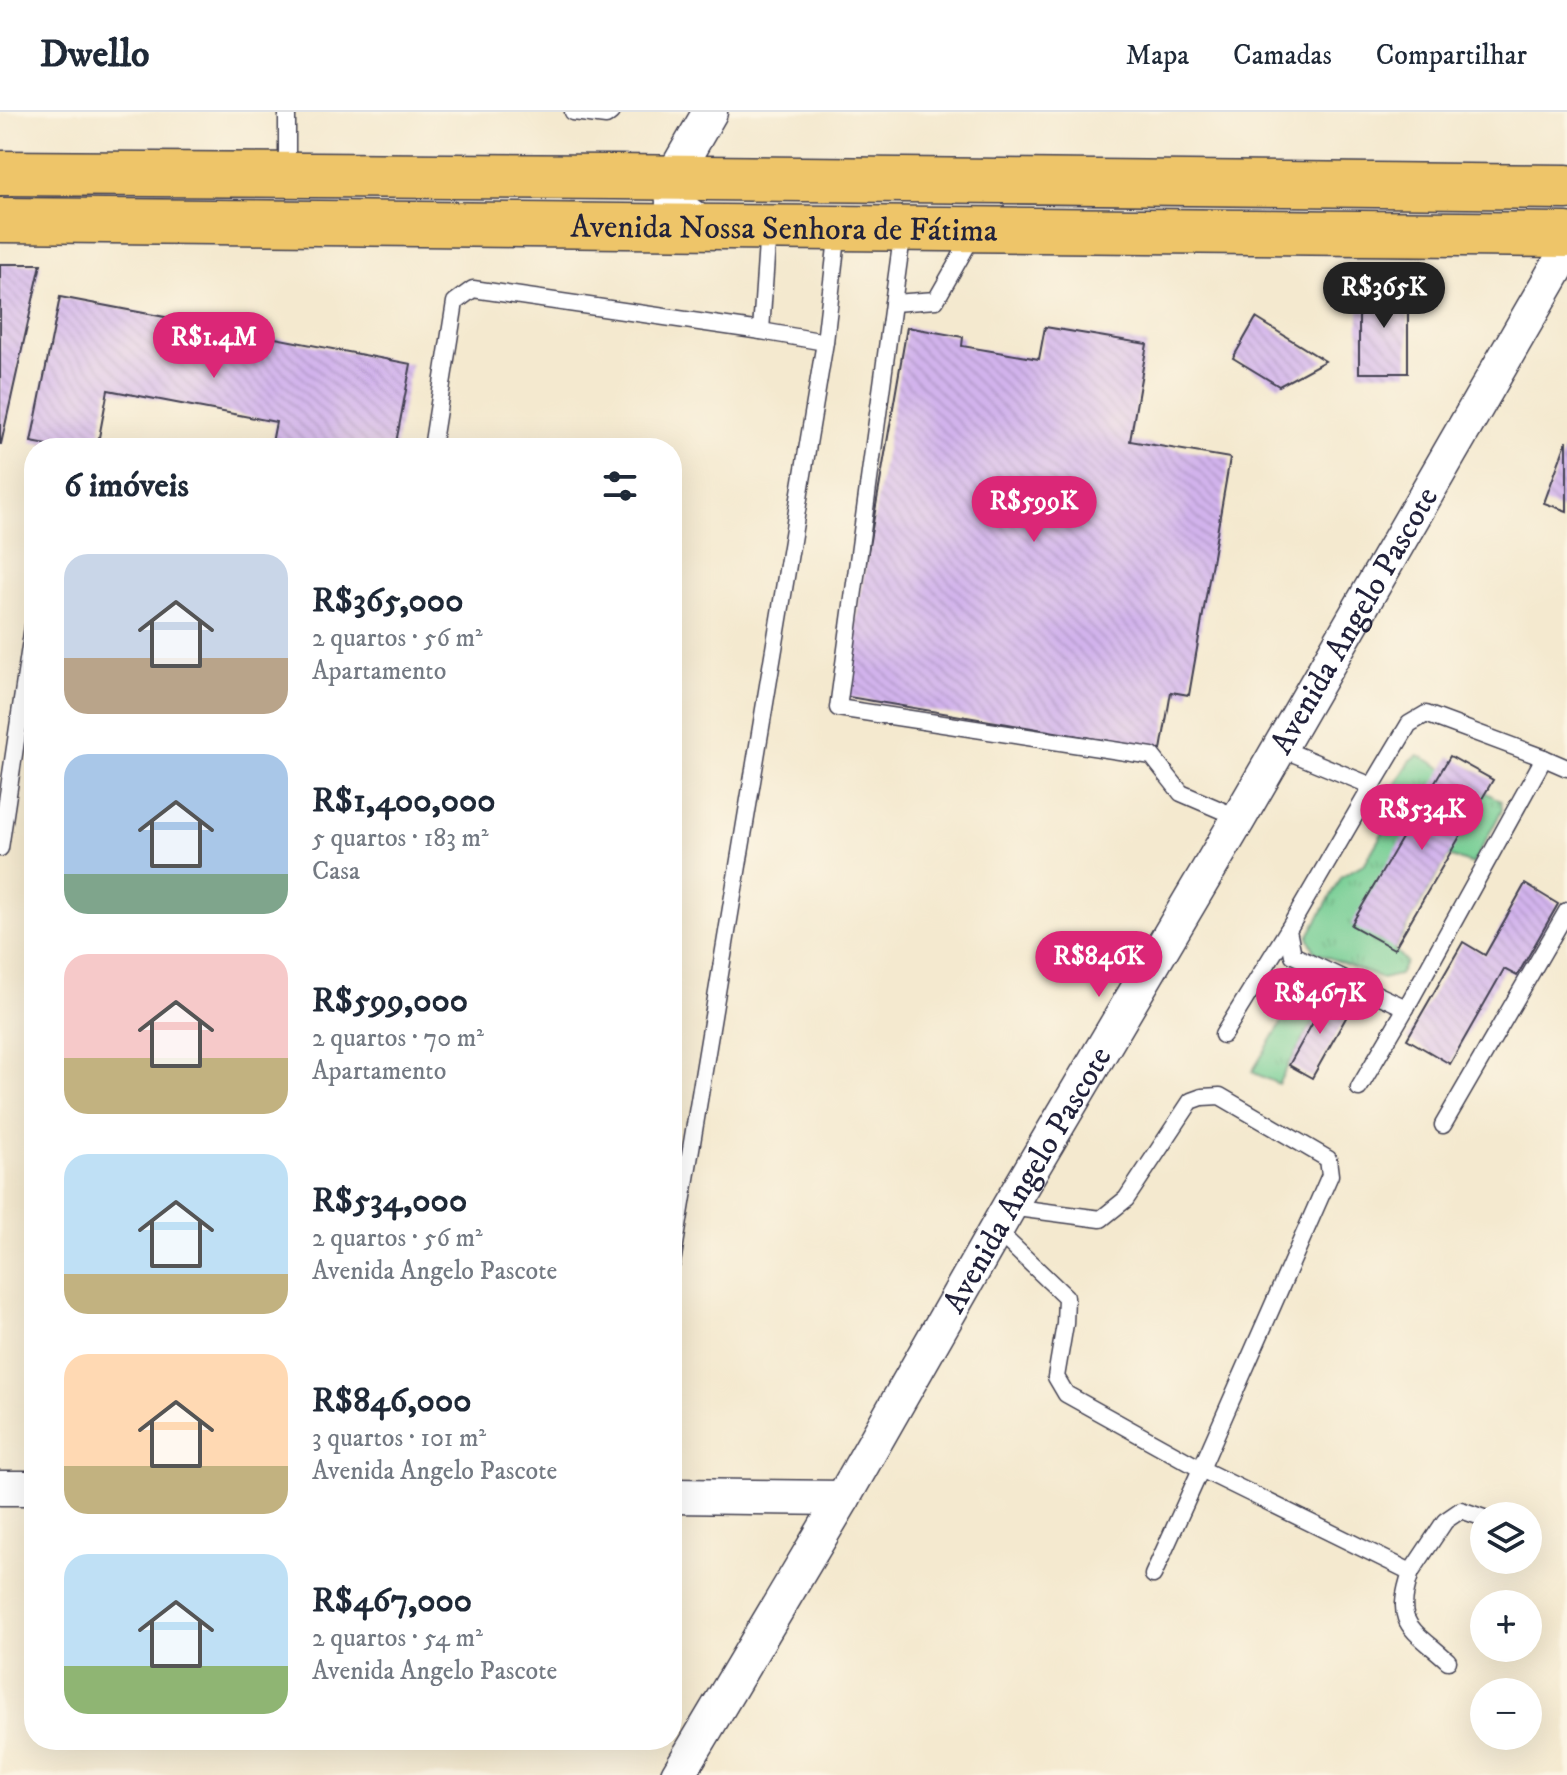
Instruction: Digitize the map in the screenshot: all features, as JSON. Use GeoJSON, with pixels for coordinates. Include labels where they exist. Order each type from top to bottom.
{"type":"FeatureCollection","features":[{"type":"Feature","properties":{"kind":"main road","name":"Avenida Nossa Senhora de Fátima"},"geometry":{"type":"LineString","coordinates":[[0,173],[1567,187]]}},
{"type":"Feature","properties":{"kind":"main road","name":"Avenida Nossa Senhora de Fátima"},"geometry":{"type":"LineString","coordinates":[[0,220],[1567,235]]}},
{"type":"Feature","properties":{"kind":"street"},"geometry":{"type":"LineString","coordinates":[[705,226],[673,204],[672,178],[710,112]]}},
{"type":"Feature","properties":{"kind":"street","name":"Avenida Angelo Pascote"},"geometry":{"type":"LineString","coordinates":[[678,1775],[843,1498],[1567,250]]}},
{"type":"Feature","properties":{"kind":"street"},"geometry":{"type":"LineString","coordinates":[[0,1488],[24,1488]]}},
{"type":"Feature","properties":{"kind":"street"},"geometry":{"type":"LineString","coordinates":[[682,1496],[843,1498]]}},
{"type":"Feature","properties":{"kind":"lane"},"geometry":{"type":"LineString","coordinates":[[287,112],[287,175]]}},
{"type":"Feature","properties":{"kind":"lane"},"geometry":{"type":"LineString","coordinates":[[573,112],[606,116],[611,112]]}},
{"type":"Feature","properties":{"kind":"lane"},"geometry":{"type":"LineString","coordinates":[[761,331],[769,227]]}},
{"type":"Feature","properties":{"kind":"lane"},"geometry":{"type":"LineString","coordinates":[[682,1203],[825,342],[838,228]]}},
{"type":"Feature","properties":{"kind":"lane"},"geometry":{"type":"LineString","coordinates":[[904,228],[838,708],[1152,756],[1181,793],[1239,818]]}},
{"type":"Feature","properties":{"kind":"lane"},"geometry":{"type":"LineString","coordinates":[[893,303],[936,300],[977,229]]}},
{"type":"Feature","properties":{"kind":"lane"},"geometry":{"type":"LineString","coordinates":[[434,438],[455,302],[473,289],[825,342]]}},
{"type":"Feature","properties":{"kind":"lane"},"geometry":{"type":"LineString","coordinates":[[0,848],[24,687]]}},
{"type":"Feature","properties":{"kind":"lane"},"geometry":{"type":"LineString","coordinates":[[1223,1035],[1409,724],[1426,714],[1567,768]]}},
{"type":"Feature","properties":{"kind":"lane"},"geometry":{"type":"LineString","coordinates":[[1280,748],[1372,786]]}},
{"type":"Feature","properties":{"kind":"lane"},"geometry":{"type":"LineString","coordinates":[[1359,1088],[1544,758]]}},
{"type":"Feature","properties":{"kind":"lane"},"geometry":{"type":"LineString","coordinates":[[1443,1125],[1567,911]]}},
{"type":"Feature","properties":{"kind":"lane"},"geometry":{"type":"LineString","coordinates":[[1288,930],[1293,955],[1406,1008]]}},
{"type":"Feature","properties":{"kind":"lane"},"geometry":{"type":"LineString","coordinates":[[1003,1218],[1101,1219],[1126,1199],[1191,1101],[1202,1097],[1220,1096],[1328,1159],[1330,1175],[1153,1575]]}},
{"type":"Feature","properties":{"kind":"lane"},"geometry":{"type":"LineString","coordinates":[[1003,1218],[1066,1297],[1056,1377],[1066,1394],[1201,1469],[1411,1572]]}},
{"type":"Feature","properties":{"kind":"lane"},"geometry":{"type":"LineString","coordinates":[[1448,1661],[1405,1621],[1402,1598],[1411,1572],[1445,1521],[1461,1510],[1470,1513]]}},
{"type":"Feature","properties":{"kind":"green space"},"geometry":{"type":"Polygon","coordinates":[[[1419,755],[1501,801],[1502,810],[1473,864],[1448,856],[1394,949],[1406,962],[1399,975],[1382,979],[1315,952],[1308,937],[1342,876],[1365,863],[1383,832],[1378,812],[1411,760],[1419,755]]]}},
{"type":"Feature","properties":{"kind":"green space"},"geometry":{"type":"Polygon","coordinates":[[[1294,984],[1329,994],[1278,1084],[1252,1072],[1290,1009],[1293,997],[1289,989],[1294,984]]]}},
{"type":"Feature","properties":{"kind":"building"},"geometry":{"type":"Polygon","coordinates":[[[0,264],[41,264],[1,444],[0,444],[0,264]]]}},
{"type":"Feature","properties":{"kind":"building"},"geometry":{"type":"Polygon","coordinates":[[[1408,286],[1408,373],[1359,373],[1359,287],[1408,286]]]}},
{"type":"Feature","properties":{"kind":"building"},"geometry":{"type":"Polygon","coordinates":[[[60,297],[411,364],[397,438],[273,438],[276,422],[108,390],[99,438],[32,438],[60,297]]]}},
{"type":"Feature","properties":{"kind":"building"},"geometry":{"type":"Polygon","coordinates":[[[1256,318],[1325,361],[1279,386],[1233,358],[1256,318]]]}},
{"type":"Feature","properties":{"kind":"building"},"geometry":{"type":"Polygon","coordinates":[[[907,327],[963,337],[962,346],[1039,359],[1045,327],[1147,344],[1130,441],[1230,458],[1189,695],[1171,692],[1161,750],[843,696],[907,327]]]}},
{"type":"Feature","properties":{"kind":"building"},"geometry":{"type":"Polygon","coordinates":[[[1567,440],[1567,511],[1544,503],[1567,440]]]}},
{"type":"Feature","properties":{"kind":"building"},"geometry":{"type":"Polygon","coordinates":[[[1450,756],[1493,780],[1394,949],[1351,925],[1450,756]]]}},
{"type":"Feature","properties":{"kind":"building"},"geometry":{"type":"Polygon","coordinates":[[[1525,884],[1558,904],[1517,976],[1504,969],[1450,1064],[1407,1039],[1463,942],[1485,955],[1525,884]]]}},
{"type":"Feature","properties":{"kind":"building"},"geometry":{"type":"Polygon","coordinates":[[[1329,994],[1352,1007],[1312,1078],[1289,1065],[1329,994]]]}}]}
